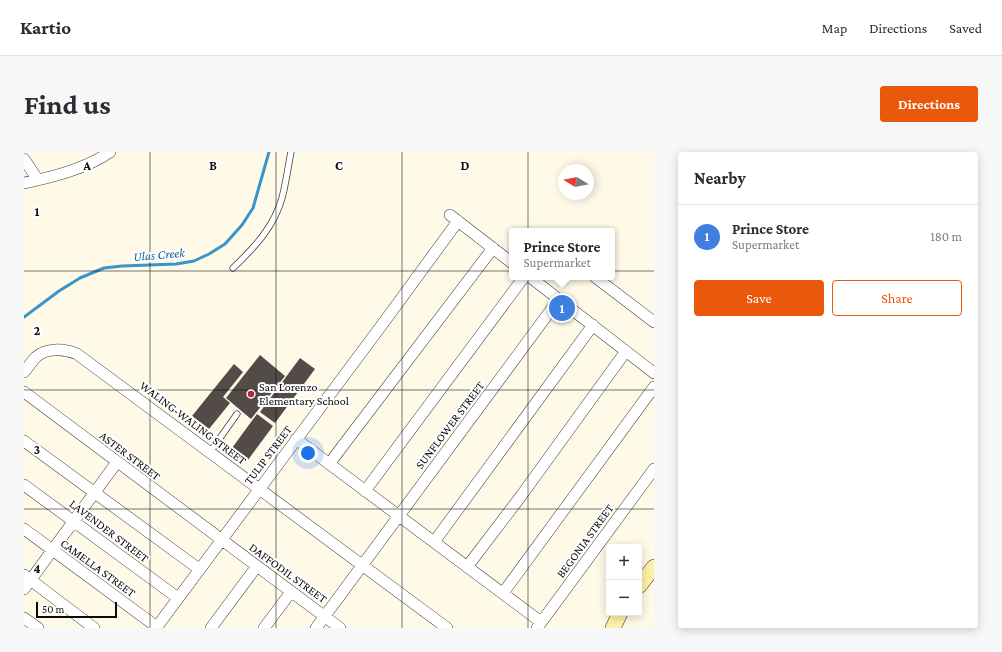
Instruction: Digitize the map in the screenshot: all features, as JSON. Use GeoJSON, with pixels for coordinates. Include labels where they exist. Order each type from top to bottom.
{"type":"FeatureCollection","features":[{"type":"Feature","properties":{"kind":"main road"},"geometry":{"type":"LineString","coordinates":[[642,582],[654,567]]}},
{"type":"Feature","properties":{"kind":"main road"},"geometry":{"type":"LineString","coordinates":[[613,628],[619,616]]}},
{"type":"Feature","properties":{"kind":"street"},"geometry":{"type":"LineString","coordinates":[[24,183],[90,164],[110,152]]}},
{"type":"Feature","properties":{"kind":"street"},"geometry":{"type":"LineString","coordinates":[[24,158],[38,180]]}},
{"type":"Feature","properties":{"kind":"street","name":"TULIP STREET"},"geometry":{"type":"LineString","coordinates":[[156,627],[387,318],[454,218],[493,248]]}},
{"type":"Feature","properties":{"kind":"street"},"geometry":{"type":"LineString","coordinates":[[330,464],[493,248],[509,261]]}},
{"type":"Feature","properties":{"kind":"street"},"geometry":{"type":"LineString","coordinates":[[364,491],[522,280]]}},
{"type":"Feature","properties":{"kind":"street"},"geometry":{"type":"LineString","coordinates":[[534,280],[654,373]]}},
{"type":"Feature","properties":{"kind":"street"},"geometry":{"type":"LineString","coordinates":[[599,280],[654,322]]}},
{"type":"Feature","properties":{"kind":"street","name":"SUNFLOWER STREET"},"geometry":{"type":"LineString","coordinates":[[316,628],[559,299]]}},
{"type":"Feature","properties":{"kind":"street"},"geometry":{"type":"LineString","coordinates":[[434,542],[593,326]]}},
{"type":"Feature","properties":{"kind":"street","name":"WALING-WALING STREET"},"geometry":{"type":"LineString","coordinates":[[24,372],[35,358],[41,354],[54,350],[71,351],[77,354],[447,628]]}},
{"type":"Feature","properties":{"kind":"street"},"geometry":{"type":"LineString","coordinates":[[467,567],[521,496],[626,351]]}},
{"type":"Feature","properties":{"kind":"street"},"geometry":{"type":"LineString","coordinates":[[503,593],[654,387]]}},
{"type":"Feature","properties":{"kind":"street","name":"ASTER STREET"},"geometry":{"type":"LineString","coordinates":[[24,392],[221,540]]}},
{"type":"Feature","properties":{"kind":"street"},"geometry":{"type":"LineString","coordinates":[[296,439],[503,593],[539,625]]}},
{"type":"Feature","properties":{"kind":"street"},"geometry":{"type":"LineString","coordinates":[[24,441],[199,569]]}},
{"type":"Feature","properties":{"kind":"street"},"geometry":{"type":"LineString","coordinates":[[94,628],[26,581],[52,550],[117,462]]}},
{"type":"Feature","properties":{"kind":"street","name":"BEGONIA STREET"},"geometry":{"type":"LineString","coordinates":[[539,625],[654,469]]}},
{"type":"Feature","properties":{"kind":"street","name":"LAVENDER STREET"},"geometry":{"type":"LineString","coordinates":[[24,484],[178,598]]}},
{"type":"Feature","properties":{"kind":"street","name":"CAMELLA STREET"},"geometry":{"type":"LineString","coordinates":[[24,529],[156,627]]}},
{"type":"Feature","properties":{"kind":"street","name":"DAFFODIL STREET"},"geometry":{"type":"LineString","coordinates":[[221,540],[340,628]]}},
{"type":"Feature","properties":{"kind":"street"},"geometry":{"type":"LineString","coordinates":[[211,628],[256,566]]}},
{"type":"Feature","properties":{"kind":"street"},"geometry":{"type":"LineString","coordinates":[[264,628],[291,592]]}},
{"type":"Feature","properties":{"kind":"street"},"geometry":{"type":"LineString","coordinates":[[24,618],[38,628]]}},
{"type":"Feature","properties":{"kind":"lane"},"geometry":{"type":"LineString","coordinates":[[233,268],[253,248],[271,225],[282,198],[291,152]]}},
{"type":"Feature","properties":{"kind":"lane"},"geometry":{"type":"LineString","coordinates":[[210,452],[237,414]]}},
{"type":"Feature","properties":{"kind":"building"},"geometry":{"type":"Polygon","coordinates":[[[260,355],[285,376],[251,419],[226,398],[260,355]]]}},
{"type":"Feature","properties":{"kind":"building"},"geometry":{"type":"Polygon","coordinates":[[[300,358],[315,369],[275,423],[260,412],[300,358]]]}},
{"type":"Feature","properties":{"kind":"building"},"geometry":{"type":"Polygon","coordinates":[[[234,364],[243,372],[223,397],[230,403],[209,429],[192,416],[234,364]]]}},
{"type":"Feature","properties":{"kind":"building"},"geometry":{"type":"Polygon","coordinates":[[[257,414],[273,426],[248,460],[232,448],[257,414]]]}},
{"type":"Feature","properties":{"kind":"waterway","name":"Ulas Creek"},"geometry":{"type":"LineString","coordinates":[[24,317],[59,291],[80,278],[104,268],[176,264],[194,261],[225,244],[242,225],[253,208],[269,152]]}},
{"type":"Feature","properties":{"kind":"place","name":"Prince Store"},"geometry":{"type":"Point","coordinates":[562,308]}},
{"type":"Feature","properties":{"kind":"place","name":"San Lorenzo Elementary School"},"geometry":{"type":"Point","coordinates":[251,394]}}]}
